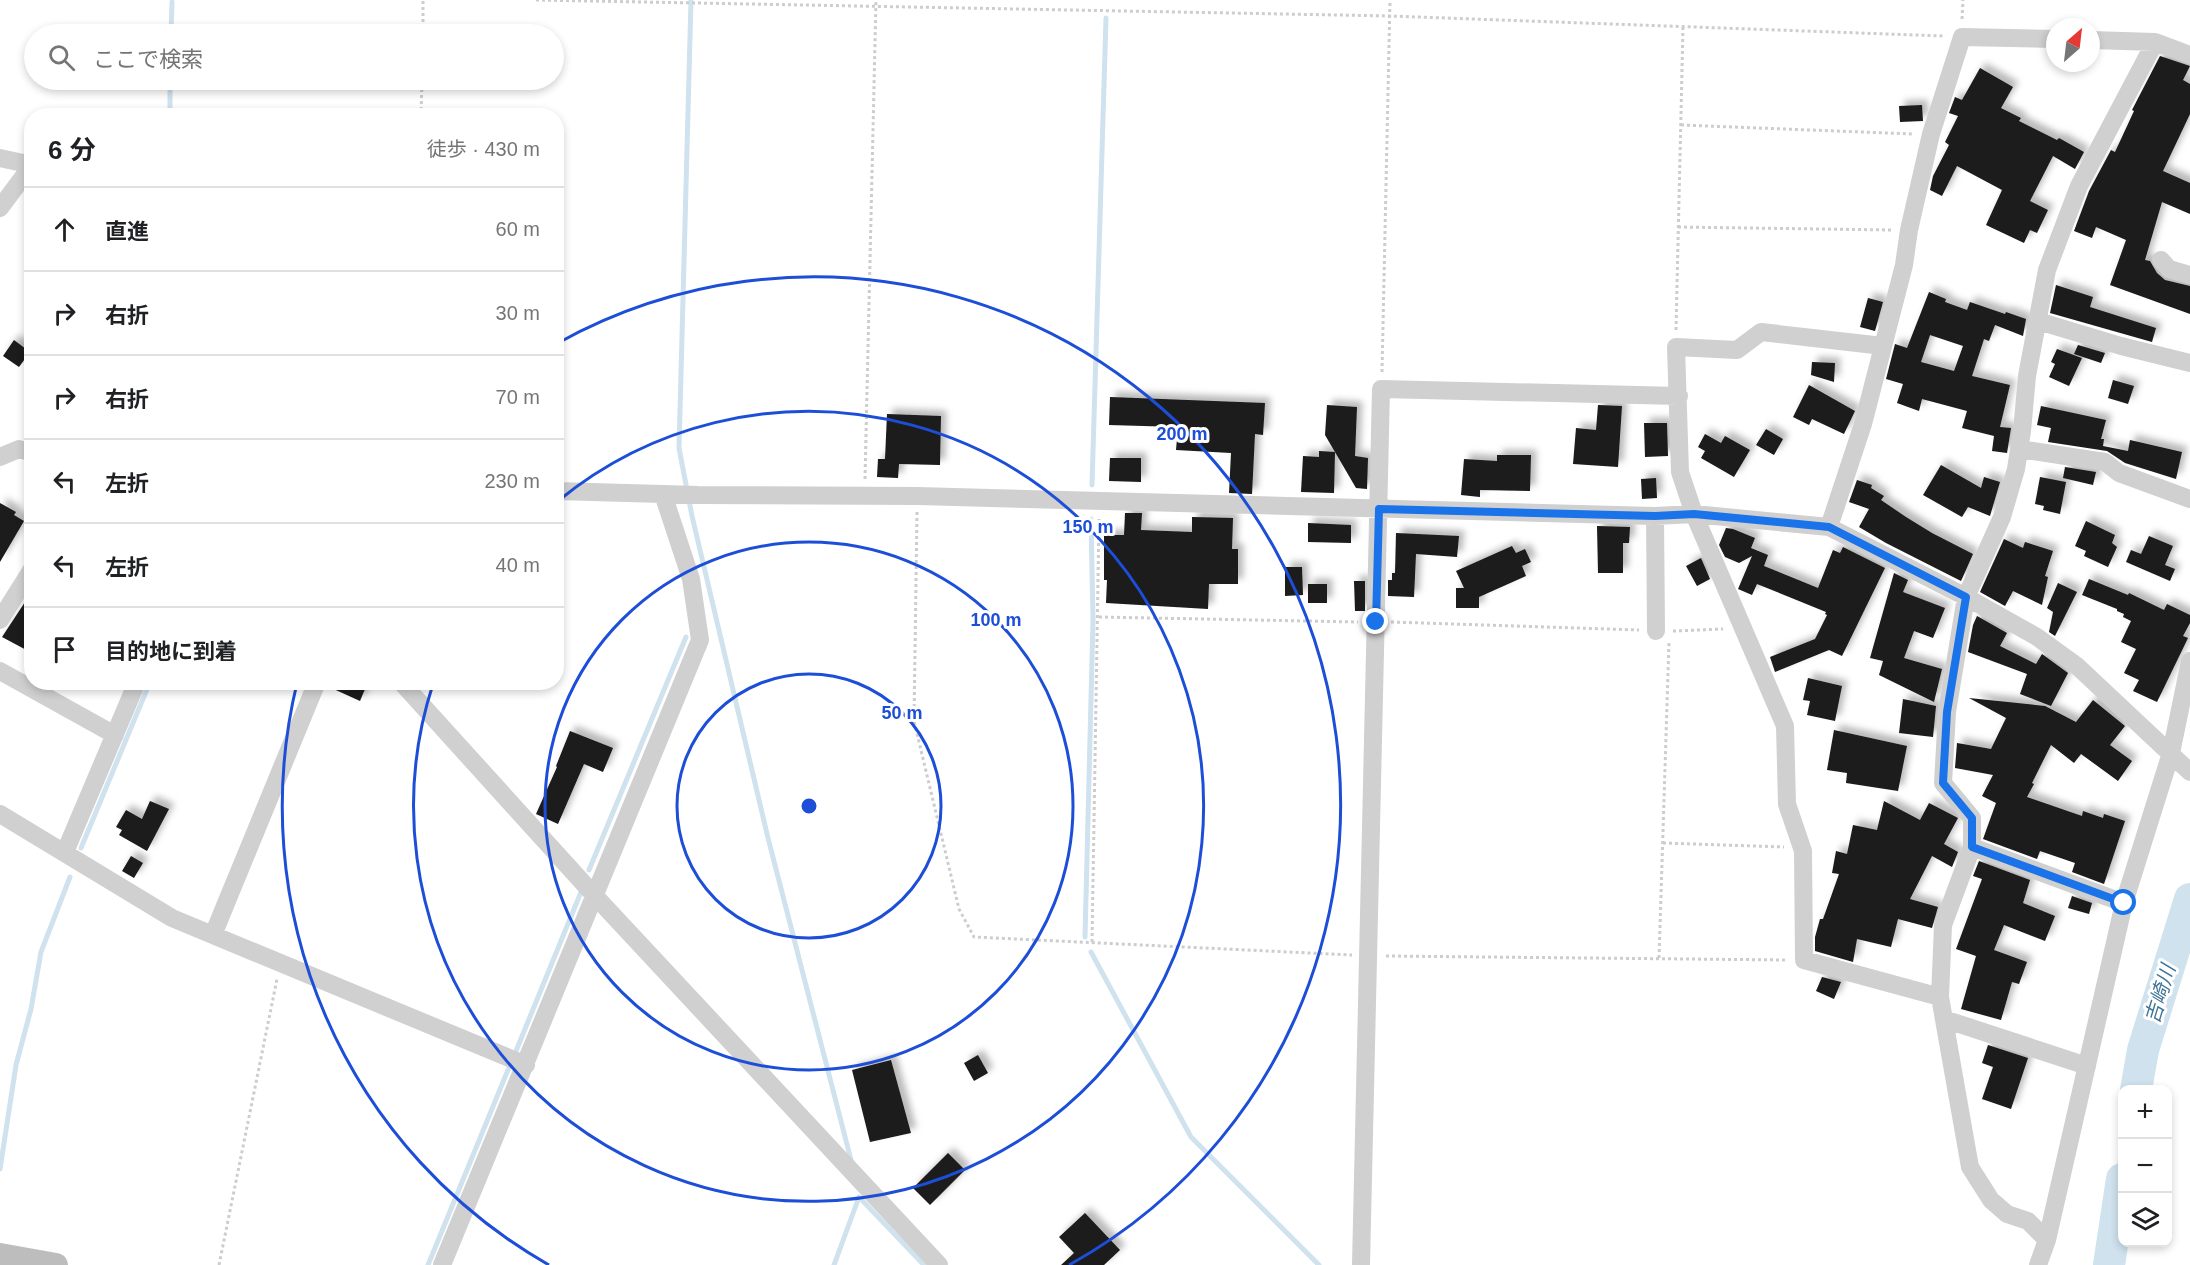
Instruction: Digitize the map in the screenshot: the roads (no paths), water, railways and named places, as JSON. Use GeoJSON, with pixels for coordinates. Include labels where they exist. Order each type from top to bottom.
{"type":"FeatureCollection","features":[{"type":"Feature","properties":{"kind":"main road"},"geometry":{"type":"LineString","coordinates":[[0,1255],[56,1265]]}},
{"type":"Feature","properties":{"kind":"street"},"geometry":{"type":"LineString","coordinates":[[1829,527],[1863,424],[1904,265],[1909,230],[1931,134],[1962,37],[2046,39]]}},
{"type":"Feature","properties":{"kind":"street"},"geometry":{"type":"LineString","coordinates":[[2100,40],[2155,42],[2190,55]]}},
{"type":"Feature","properties":{"kind":"street"},"geometry":{"type":"LineString","coordinates":[[2047,1240],[2028,1221],[2007,1214],[1991,1200],[1970,1167],[1940,997],[1943,925],[1972,847],[1972,818],[1943,783],[1947,712],[1966,597],[2002,517],[2016,469],[2027,376],[2047,270],[2079,186],[2155,42]]}},
{"type":"Feature","properties":{"kind":"street"},"geometry":{"type":"LineString","coordinates":[[0,158],[24,163]]}},
{"type":"Feature","properties":{"kind":"street"},"geometry":{"type":"LineString","coordinates":[[0,208],[24,176]]}},
{"type":"Feature","properties":{"kind":"street"},"geometry":{"type":"LineString","coordinates":[[2161,260],[2169,269],[2190,275]]}},
{"type":"Feature","properties":{"kind":"street"},"geometry":{"type":"LineString","coordinates":[[2038,321],[2121,346],[2190,363]]}},
{"type":"Feature","properties":{"kind":"street"},"geometry":{"type":"LineString","coordinates":[[1883,346],[1761,332],[1737,350],[1676,347],[1680,472],[1694,514],[1785,726],[1786,804],[1801,847],[1804,960],[1940,997]]}},
{"type":"Feature","properties":{"kind":"street"},"geometry":{"type":"LineString","coordinates":[[1361,1265],[1382,389],[1679,396]]}},
{"type":"Feature","properties":{"kind":"street"},"geometry":{"type":"LineString","coordinates":[[0,457],[19,449],[24,451]]}},
{"type":"Feature","properties":{"kind":"street"},"geometry":{"type":"LineString","coordinates":[[2020,449],[2105,462],[2120,473],[2190,499]]}},
{"type":"Feature","properties":{"kind":"street"},"geometry":{"type":"LineString","coordinates":[[564,491],[698,495],[918,496],[1655,516],[1694,514],[1829,527],[1966,597],[2037,638],[2077,666],[2181,763]]}},
{"type":"Feature","properties":{"kind":"street"},"geometry":{"type":"LineString","coordinates":[[442,1265],[700,640],[691,579],[670,494]]}},
{"type":"Feature","properties":{"kind":"street"},"geometry":{"type":"LineString","coordinates":[[1655,516],[1656,630]]}},
{"type":"Feature","properties":{"kind":"street"},"geometry":{"type":"LineString","coordinates":[[0,620],[24,582]]}},
{"type":"Feature","properties":{"kind":"street"},"geometry":{"type":"LineString","coordinates":[[2038,1265],[2047,1240],[2124,903],[2181,763],[2190,661]]}},
{"type":"Feature","properties":{"kind":"street"},"geometry":{"type":"LineString","coordinates":[[0,671],[24,684]]}},
{"type":"Feature","properties":{"kind":"street"},"geometry":{"type":"LineString","coordinates":[[34,690],[115,735]]}},
{"type":"Feature","properties":{"kind":"street"},"geometry":{"type":"LineString","coordinates":[[65,852],[134,690]]}},
{"type":"Feature","properties":{"kind":"street"},"geometry":{"type":"LineString","coordinates":[[213,935],[314,690]]}},
{"type":"Feature","properties":{"kind":"street"},"geometry":{"type":"LineString","coordinates":[[407,690],[595,896],[939,1265]]}},
{"type":"Feature","properties":{"kind":"street"},"geometry":{"type":"LineString","coordinates":[[0,814],[172,918],[526,1065]]}},
{"type":"Feature","properties":{"kind":"street"},"geometry":{"type":"LineString","coordinates":[[1972,847],[2124,903]]}},
{"type":"Feature","properties":{"kind":"street"},"geometry":{"type":"LineString","coordinates":[[1944,1019],[2087,1066]]}},
{"type":"Feature","properties":{"kind":"waterway"},"geometry":{"type":"LineString","coordinates":[[691,0],[679,448],[692,516],[768,838],[851,1160]]}},
{"type":"Feature","properties":{"kind":"waterway"},"geometry":{"type":"LineString","coordinates":[[171,24],[172,2]]}},
{"type":"Feature","properties":{"kind":"waterway"},"geometry":{"type":"LineString","coordinates":[[1092,485],[1106,18]]}},
{"type":"Feature","properties":{"kind":"waterway"},"geometry":{"type":"LineString","coordinates":[[170,90],[170,108]]}},
{"type":"Feature","properties":{"kind":"waterway"},"geometry":{"type":"LineString","coordinates":[[1085,937],[1093,620],[1091,519]]}},
{"type":"Feature","properties":{"kind":"waterway"},"geometry":{"type":"LineString","coordinates":[[589,870],[686,637]]}},
{"type":"Feature","properties":{"kind":"waterway"},"geometry":{"type":"LineString","coordinates":[[81,848],[147,690]]}},
{"type":"Feature","properties":{"kind":"waterway"},"geometry":{"type":"LineString","coordinates":[[0,1169],[16,1065],[31,1009],[41,952],[70,877]]}},
{"type":"Feature","properties":{"kind":"waterway"},"geometry":{"type":"LineString","coordinates":[[516,1051],[581,892]]}},
{"type":"Feature","properties":{"kind":"waterway","name":"吉崎川"},"geometry":{"type":"LineString","coordinates":[[2137,1085],[2143,1050],[2190,899]]}},
{"type":"Feature","properties":{"kind":"waterway"},"geometry":{"type":"LineString","coordinates":[[1091,952],[1191,1137],[1319,1265]]}},
{"type":"Feature","properties":{"kind":"waterway"},"geometry":{"type":"LineString","coordinates":[[428,1265],[510,1065]]}},
{"type":"Feature","properties":{"kind":"waterway","name":"吉崎川"},"geometry":{"type":"LineString","coordinates":[[2109,1265],[2120,1193]]}},
{"type":"Feature","properties":{"kind":"waterway"},"geometry":{"type":"LineString","coordinates":[[834,1265],[859,1197],[924,1265]]}}]}
